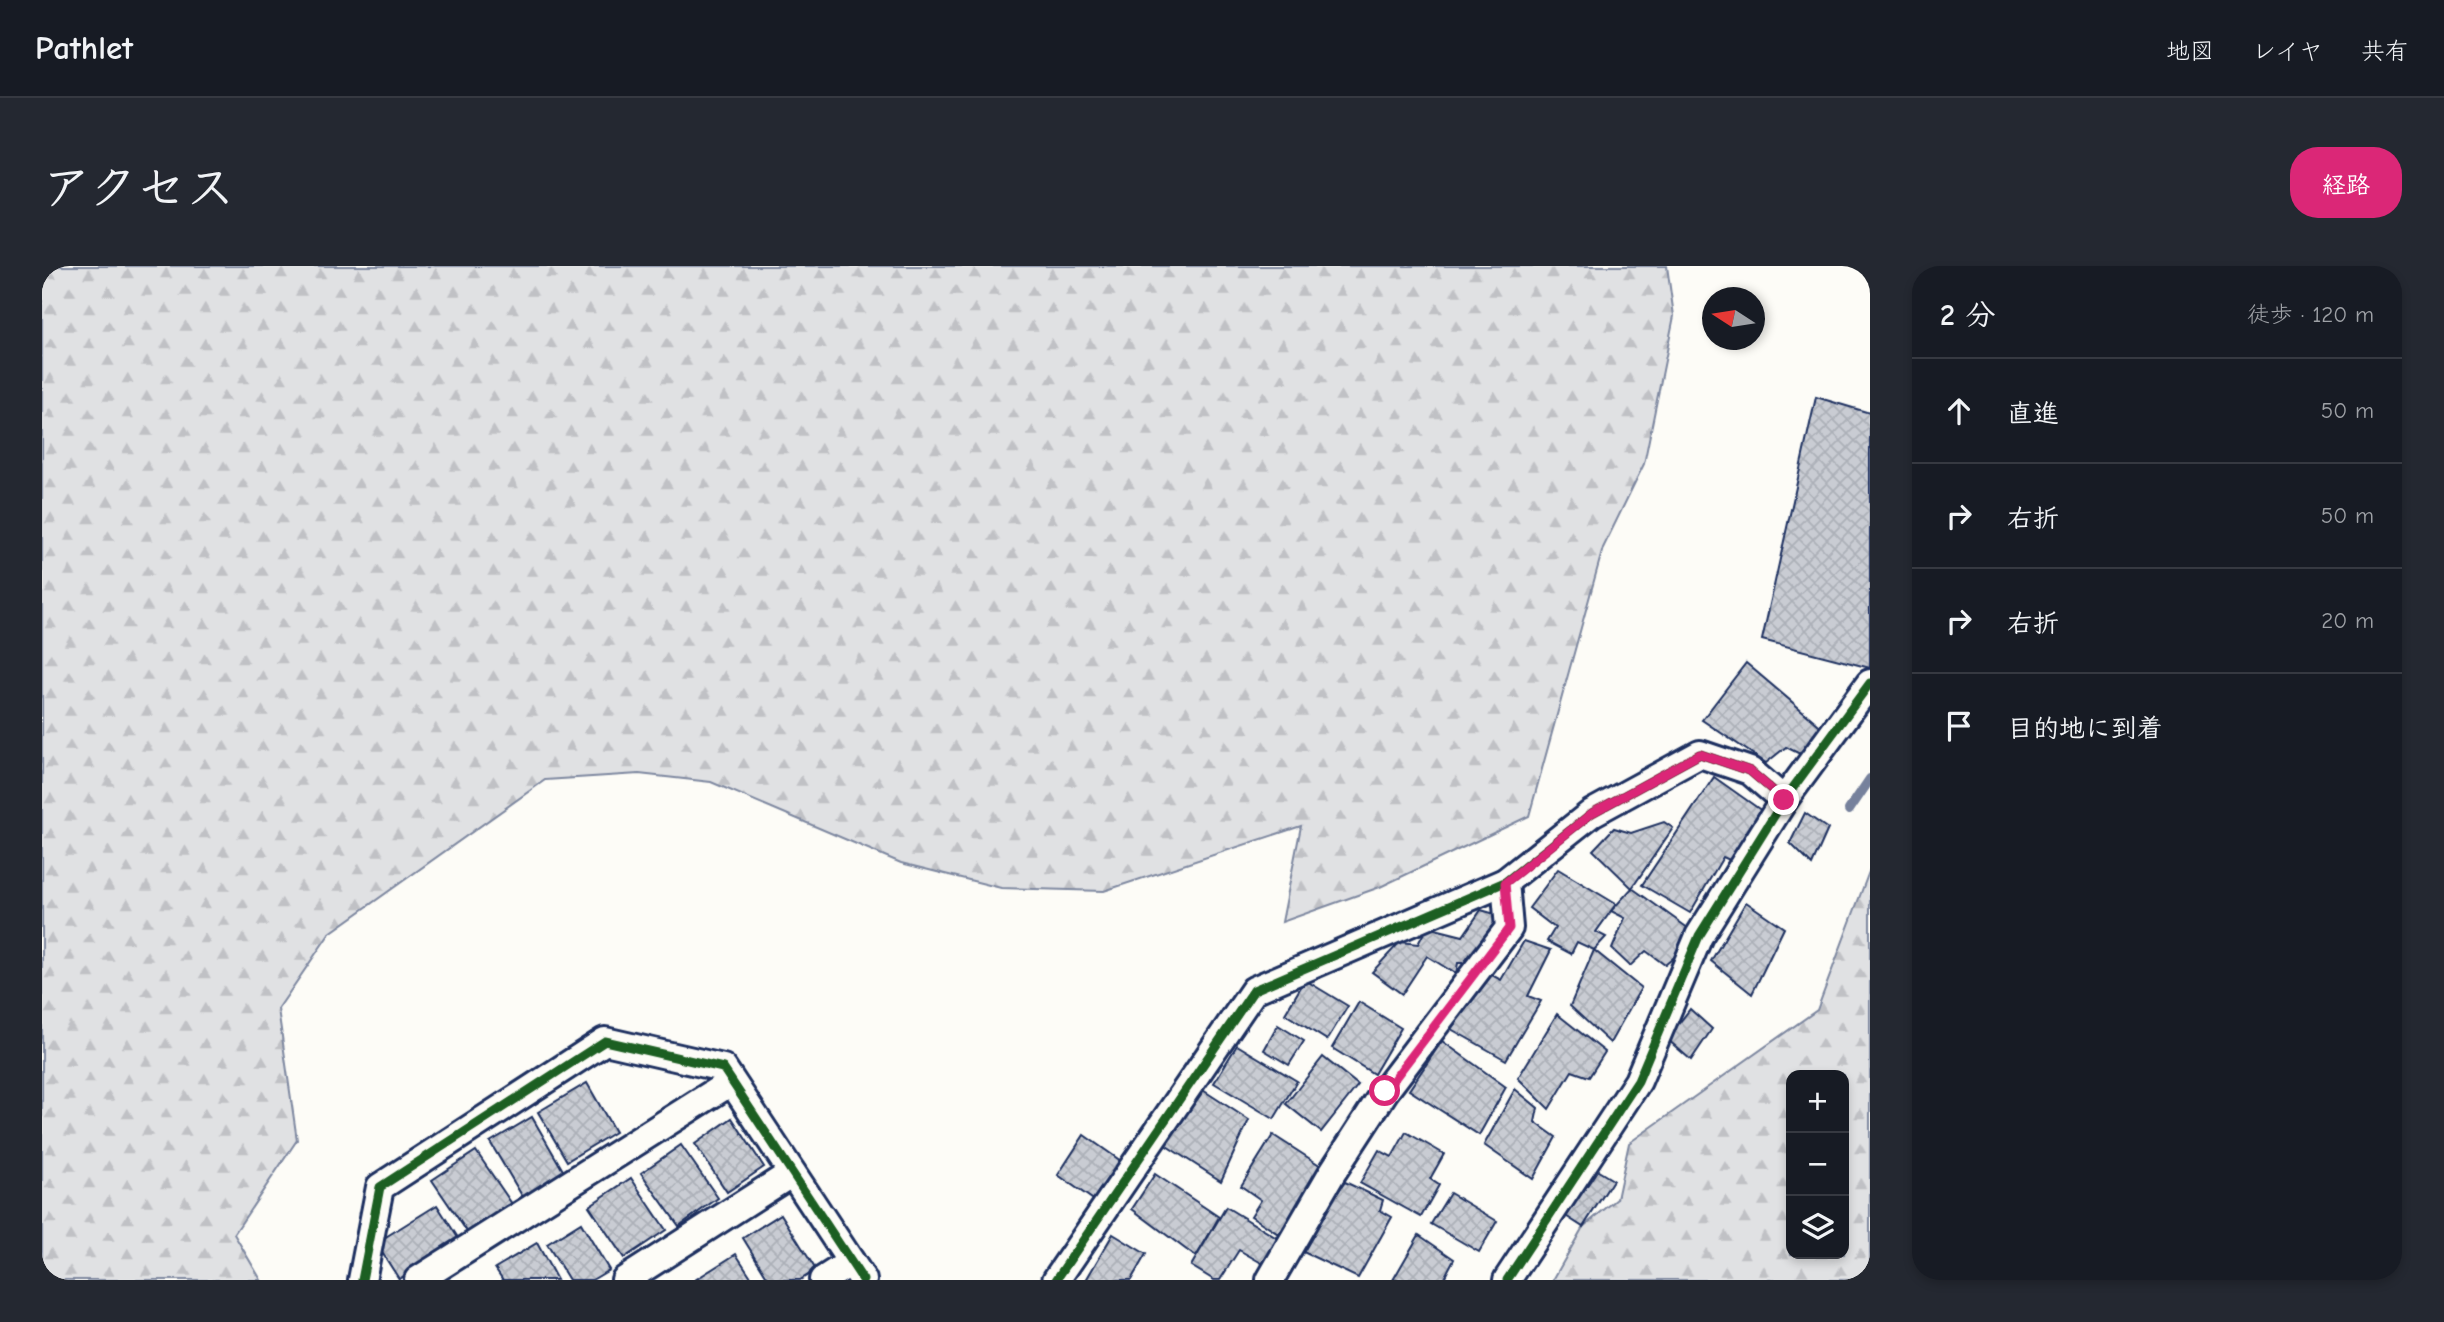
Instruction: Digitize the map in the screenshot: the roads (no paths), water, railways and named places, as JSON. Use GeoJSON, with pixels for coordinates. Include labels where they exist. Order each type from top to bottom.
{"type":"FeatureCollection","features":[{"type":"Feature","properties":{"kind":"street"},"geometry":{"type":"LineString","coordinates":[[1507,1280],[1639,1081],[1699,936],[1784,800],[1870,683]]}},
{"type":"Feature","properties":{"kind":"street"},"geometry":{"type":"LineString","coordinates":[[1056,1280],[1254,990],[1505,883],[1592,813],[1700,754],[1750,771],[1784,800]]}},
{"type":"Feature","properties":{"kind":"street"},"geometry":{"type":"LineString","coordinates":[[1270,1280],[1332,1173],[1385,1091],[1509,928],[1505,883]]}},
{"type":"Feature","properties":{"kind":"street"},"geometry":{"type":"LineString","coordinates":[[362,1280],[380,1187],[605,1041],[723,1069],[857,1271],[824,1280]]}},
{"type":"Feature","properties":{"kind":"street"},"geometry":{"type":"LineString","coordinates":[[418,1280],[731,1082]]}},
{"type":"Feature","properties":{"kind":"street"},"geometry":{"type":"LineString","coordinates":[[625,1280],[792,1173]]}},
{"type":"Feature","properties":{"kind":"waterway"},"geometry":{"type":"LineString","coordinates":[[1849,810],[1870,779]]}}]}
